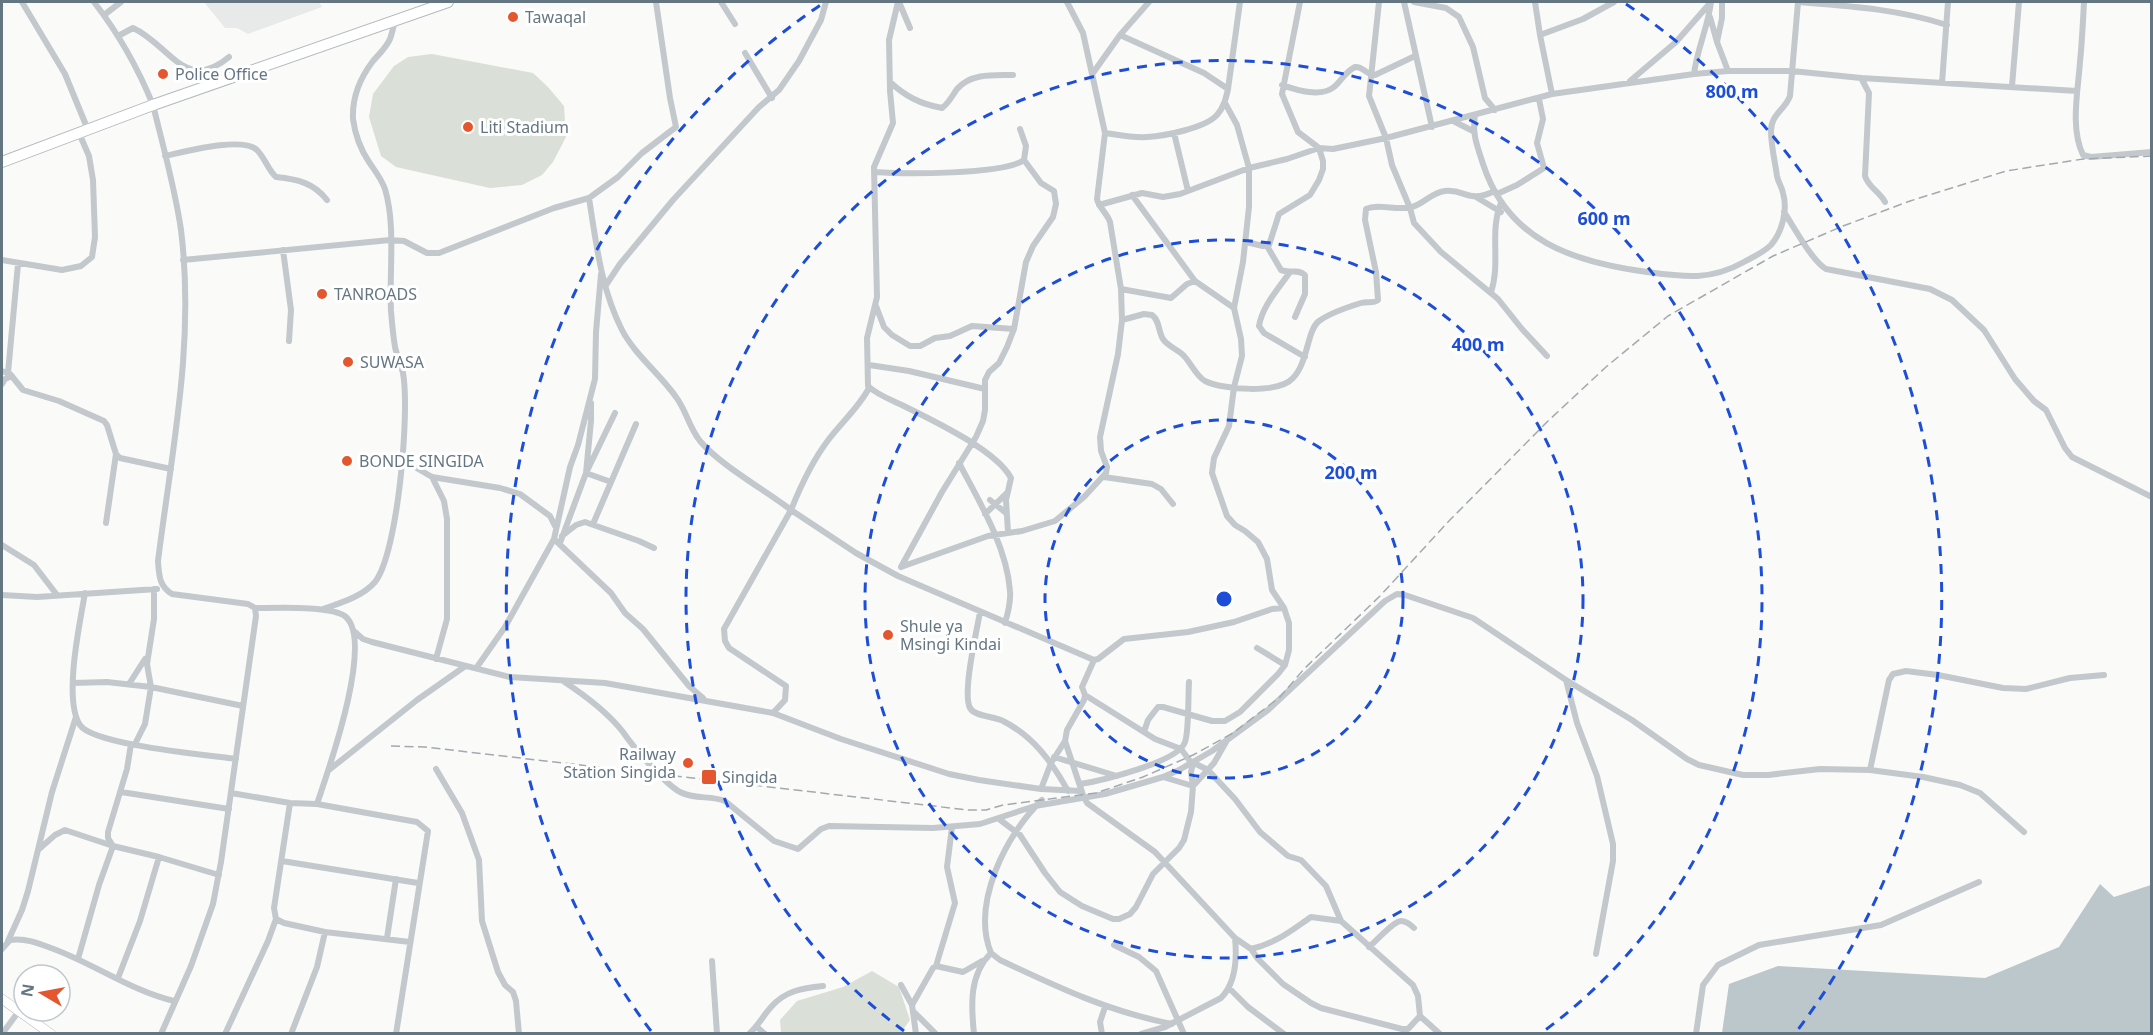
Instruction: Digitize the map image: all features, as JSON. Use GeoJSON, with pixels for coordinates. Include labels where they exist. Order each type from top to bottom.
{"type":"FeatureCollection","features":[{"type":"Feature","properties":{"kind":"highway"},"geometry":{"type":"LineString","coordinates":[[2,162],[153,105],[448,2]]}},
{"type":"Feature","properties":{"kind":"main road"},"geometry":{"type":"LineString","coordinates":[[36,1023],[51,1034]]}},
{"type":"Feature","properties":{"kind":"street"},"geometry":{"type":"LineString","coordinates":[[2,261],[49,269],[72,269],[81,266],[92,256],[95,237],[93,180],[89,156],[65,74],[22,2]]}},
{"type":"Feature","properties":{"kind":"street"},"geometry":{"type":"LineString","coordinates":[[94,2],[118,36],[153,105],[181,229],[186,315],[180,412],[158,561],[159,578],[164,589]]}},
{"type":"Feature","properties":{"kind":"street"},"geometry":{"type":"LineString","coordinates":[[104,15],[121,2]]}},
{"type":"Feature","properties":{"kind":"street"},"geometry":{"type":"LineString","coordinates":[[183,260],[390,240],[404,241],[428,253],[439,253],[554,208],[589,198],[618,177],[642,153],[676,127],[656,2]]}},
{"type":"Feature","properties":{"kind":"street"},"geometry":{"type":"LineString","coordinates":[[721,2],[735,24]]}},
{"type":"Feature","properties":{"kind":"street"},"geometry":{"type":"LineString","coordinates":[[606,285],[620,264],[673,200],[759,108],[772,98],[799,61],[821,20],[826,2]]}},
{"type":"Feature","properties":{"kind":"street"},"geometry":{"type":"LineString","coordinates":[[898,2],[910,28]]}},
{"type":"Feature","properties":{"kind":"street"},"geometry":{"type":"LineString","coordinates":[[773,713],[785,700],[786,686],[729,648],[725,641],[724,629],[791,510],[810,468],[869,388],[867,338],[876,306],[874,172],[876,159],[893,123],[889,40],[898,2]]}},
{"type":"Feature","properties":{"kind":"street"},"geometry":{"type":"LineString","coordinates":[[901,567],[996,535],[1022,531],[1055,521],[1104,477],[1107,467],[1101,451],[1100,437],[1118,354],[1122,320],[1121,289],[1108,216],[1099,205],[1097,191],[1105,133],[1081,26],[1066,2]]}},
{"type":"Feature","properties":{"kind":"street"},"geometry":{"type":"LineString","coordinates":[[1093,73],[1108,56],[1120,35],[1149,2]]}},
{"type":"Feature","properties":{"kind":"street"},"geometry":{"type":"LineString","coordinates":[[1105,133],[1128,137],[1174,133],[1213,119],[1219,114],[1225,103],[1228,89],[1240,2]]}},
{"type":"Feature","properties":{"kind":"street"},"geometry":{"type":"LineString","coordinates":[[1266,246],[1271,242],[1279,214],[1305,199],[1319,180],[1323,161],[1319,148],[1298,132],[1283,100],[1282,85],[1300,2]]}},
{"type":"Feature","properties":{"kind":"street"},"geometry":{"type":"LineString","coordinates":[[1379,2],[1368,96],[1386,138],[1396,176],[1414,223],[1433,244],[1491,292],[1547,356]]}},
{"type":"Feature","properties":{"kind":"street"},"geometry":{"type":"LineString","coordinates":[[1404,2],[1432,127]]}},
{"type":"Feature","properties":{"kind":"street"},"geometry":{"type":"LineString","coordinates":[[1414,2],[1446,8],[1459,16],[1473,48],[1485,98],[1495,110]]}},
{"type":"Feature","properties":{"kind":"street"},"geometry":{"type":"LineString","coordinates":[[1535,2],[1539,35],[1552,94]]}},
{"type":"Feature","properties":{"kind":"street"},"geometry":{"type":"LineString","coordinates":[[1539,35],[1583,19],[1614,2]]}},
{"type":"Feature","properties":{"kind":"street"},"geometry":{"type":"LineString","coordinates":[[1694,74],[1698,48],[1711,2]]}},
{"type":"Feature","properties":{"kind":"street"},"geometry":{"type":"LineString","coordinates":[[1629,82],[1676,42],[1711,2]]}},
{"type":"Feature","properties":{"kind":"street"},"geometry":{"type":"LineString","coordinates":[[1717,42],[1722,18],[1722,2]]}},
{"type":"Feature","properties":{"kind":"street"},"geometry":{"type":"LineString","coordinates":[[1122,320],[1135,315],[1152,315],[1158,323],[1163,340],[1183,354],[1204,380],[1234,387],[1267,388],[1284,385],[1294,377],[1305,357],[1312,329],[1320,320],[1360,303],[1378,300],[1376,272],[1365,220],[1366,209],[1371,207],[1410,208],[1442,191],[1476,197],[1512,217],[1548,244],[1588,262],[1671,275],[1704,277],[1730,270],[1771,244],[1783,221],[1784,195],[1777,176],[1771,130],[1774,116],[1788,101],[1798,2],[1891,11],[1915,15],[1947,25]]}},
{"type":"Feature","properties":{"kind":"street"},"geometry":{"type":"LineString","coordinates":[[1942,82],[1948,2]]}},
{"type":"Feature","properties":{"kind":"street"},"geometry":{"type":"LineString","coordinates":[[2012,86],[2019,2]]}},
{"type":"Feature","properties":{"kind":"street"},"geometry":{"type":"LineString","coordinates":[[2084,2],[2077,91],[2078,139],[2083,155],[2098,157],[2151,152]]}},
{"type":"Feature","properties":{"kind":"street"},"geometry":{"type":"LineString","coordinates":[[1709,13],[1710,23],[1728,70]]}},
{"type":"Feature","properties":{"kind":"street"},"geometry":{"type":"LineString","coordinates":[[323,609],[363,592],[375,582],[382,569],[393,532],[403,460],[405,404],[403,373],[395,348],[391,313],[390,240],[384,188],[378,174],[361,149],[354,120],[357,88],[390,39],[394,22]]}},
{"type":"Feature","properties":{"kind":"street"},"geometry":{"type":"LineString","coordinates":[[118,36],[133,28],[161,47],[183,68],[208,70],[229,57]]}},
{"type":"Feature","properties":{"kind":"street"},"geometry":{"type":"LineString","coordinates":[[1120,35],[1204,73],[1228,89]]}},
{"type":"Feature","properties":{"kind":"street"},"geometry":{"type":"LineString","coordinates":[[745,53],[772,98]]}},
{"type":"Feature","properties":{"kind":"street"},"geometry":{"type":"LineString","coordinates":[[1370,75],[1382,72],[1415,56]]}},
{"type":"Feature","properties":{"kind":"street"},"geometry":{"type":"LineString","coordinates":[[1282,85],[1297,91],[1317,92],[1332,88],[1347,71],[1355,67],[1362,68],[1370,75]]}},
{"type":"Feature","properties":{"kind":"street"},"geometry":{"type":"LineString","coordinates":[[1099,205],[1132,195],[1147,193],[1163,197],[1188,191],[1249,168],[1319,148],[1333,149],[1386,138],[1455,122],[1552,94],[1728,70],[1792,70],[1861,78],[2077,91]]}},
{"type":"Feature","properties":{"kind":"street"},"geometry":{"type":"LineString","coordinates":[[890,82],[915,100],[942,108],[962,84],[970,79],[984,75],[1013,75]]}},
{"type":"Feature","properties":{"kind":"street"},"geometry":{"type":"LineString","coordinates":[[1861,78],[1869,93],[1866,179],[1885,202]]}},
{"type":"Feature","properties":{"kind":"street"},"geometry":{"type":"LineString","coordinates":[[1485,98],[1473,131],[1486,177],[1512,217]]}},
{"type":"Feature","properties":{"kind":"street"},"geometry":{"type":"LineString","coordinates":[[1476,197],[1510,189],[1544,168],[1537,143],[1543,119],[1539,99]]}},
{"type":"Feature","properties":{"kind":"street"},"geometry":{"type":"LineString","coordinates":[[1144,732],[1148,720],[1158,707],[1220,722],[1232,718],[1255,699],[1285,664],[1290,650],[1289,623],[1284,608],[1272,590],[1263,549],[1227,516],[1212,473],[1214,458],[1229,426],[1234,387],[1240,365],[1242,347],[1234,308],[1246,242],[1249,168],[1237,125],[1225,103]]}},
{"type":"Feature","properties":{"kind":"street"},"geometry":{"type":"LineString","coordinates":[[1455,122],[1473,131]]}},
{"type":"Feature","properties":{"kind":"street"},"geometry":{"type":"LineString","coordinates":[[896,575],[970,443],[976,437],[984,416],[987,375],[1002,358],[1014,329],[1026,262],[1033,246],[1053,217],[1056,204],[1054,191],[1041,183],[1024,160],[1026,146],[1020,129]]}},
{"type":"Feature","properties":{"kind":"street"},"geometry":{"type":"LineString","coordinates":[[1174,133],[1188,191]]}},
{"type":"Feature","properties":{"kind":"street"},"geometry":{"type":"LineString","coordinates":[[165,156],[206,147],[248,145],[256,149],[276,177],[294,179],[318,188],[327,200]]}},
{"type":"Feature","properties":{"kind":"street"},"geometry":{"type":"LineString","coordinates":[[874,172],[963,171],[1000,167],[1024,160]]}},
{"type":"Feature","properties":{"kind":"street"},"geometry":{"type":"LineString","coordinates":[[1132,195],[1195,281],[1234,308]]}},
{"type":"Feature","properties":{"kind":"street"},"geometry":{"type":"LineString","coordinates":[[589,198],[602,271],[622,330],[682,405],[700,441],[791,510],[856,553],[896,575],[1094,660]]}},
{"type":"Feature","properties":{"kind":"street"},"geometry":{"type":"LineString","coordinates":[[1491,292],[1496,276],[1495,230],[1501,203]]}},
{"type":"Feature","properties":{"kind":"street"},"geometry":{"type":"LineString","coordinates":[[1784,212],[1803,243],[1826,268],[1930,289],[1953,300],[1984,330],[2015,379],[2034,401],[2046,410],[2072,457],[2151,497]]}},
{"type":"Feature","properties":{"kind":"street"},"geometry":{"type":"LineString","coordinates":[[1246,242],[1266,246],[1281,270],[1303,272],[1306,284],[1303,301],[1295,317]]}},
{"type":"Feature","properties":{"kind":"street"},"geometry":{"type":"LineString","coordinates":[[283,250],[291,302],[289,341]]}},
{"type":"Feature","properties":{"kind":"street"},"geometry":{"type":"LineString","coordinates":[[2,384],[7,373],[18,264]]}},
{"type":"Feature","properties":{"kind":"street"},"geometry":{"type":"LineString","coordinates":[[555,526],[595,379],[596,332],[602,271]]}},
{"type":"Feature","properties":{"kind":"street"},"geometry":{"type":"LineString","coordinates":[[1290,272],[1267,305],[1259,326],[1264,333],[1305,357]]}},
{"type":"Feature","properties":{"kind":"street"},"geometry":{"type":"LineString","coordinates":[[1121,289],[1171,298],[1187,284],[1195,281]]}},
{"type":"Feature","properties":{"kind":"street"},"geometry":{"type":"LineString","coordinates":[[876,306],[884,327],[897,339],[910,346],[920,346],[935,338],[950,336],[972,326],[1014,329]]}},
{"type":"Feature","properties":{"kind":"street"},"geometry":{"type":"LineString","coordinates":[[869,365],[909,371],[985,389]]}},
{"type":"Feature","properties":{"kind":"street"},"geometry":{"type":"LineString","coordinates":[[7,373],[23,390],[58,401],[104,421],[116,454],[106,523]]}},
{"type":"Feature","properties":{"kind":"street"},"geometry":{"type":"LineString","coordinates":[[869,388],[928,418],[970,443],[991,457],[1008,473],[1011,483],[1007,493],[1008,532]]}},
{"type":"Feature","properties":{"kind":"street"},"geometry":{"type":"LineString","coordinates":[[586,473],[591,393]]}},
{"type":"Feature","properties":{"kind":"street"},"geometry":{"type":"LineString","coordinates":[[477,667],[505,627],[559,539],[586,473],[615,413]]}},
{"type":"Feature","properties":{"kind":"street"},"geometry":{"type":"LineString","coordinates":[[593,524],[636,424]]}},
{"type":"Feature","properties":{"kind":"street"},"geometry":{"type":"LineString","coordinates":[[116,454],[125,460],[171,469]]}},
{"type":"Feature","properties":{"kind":"street"},"geometry":{"type":"LineString","coordinates":[[403,460],[432,477],[500,488],[520,494],[550,516],[559,539],[611,593],[625,613],[644,629],[689,686],[704,699]]}},
{"type":"Feature","properties":{"kind":"street"},"geometry":{"type":"LineString","coordinates":[[959,463],[996,535],[1010,592],[1005,623]]}},
{"type":"Feature","properties":{"kind":"street"},"geometry":{"type":"LineString","coordinates":[[586,473],[611,483]]}},
{"type":"Feature","properties":{"kind":"street"},"geometry":{"type":"LineString","coordinates":[[432,477],[444,501],[447,519],[447,619],[436,659]]}},
{"type":"Feature","properties":{"kind":"street"},"geometry":{"type":"LineString","coordinates":[[1104,477],[1152,484],[1161,489],[1173,504]]}},
{"type":"Feature","properties":{"kind":"street"},"geometry":{"type":"LineString","coordinates":[[985,514],[993,502],[1007,493]]}},
{"type":"Feature","properties":{"kind":"street"},"geometry":{"type":"LineString","coordinates":[[993,502],[1006,513]]}},
{"type":"Feature","properties":{"kind":"street"},"geometry":{"type":"LineString","coordinates":[[559,539],[579,523],[593,524],[654,548]]}},
{"type":"Feature","properties":{"kind":"street"},"geometry":{"type":"LineString","coordinates":[[2,545],[34,565],[57,595]]}},
{"type":"Feature","properties":{"kind":"street"},"geometry":{"type":"LineString","coordinates":[[113,846],[108,838],[108,832],[133,744],[145,724],[151,687],[148,675],[148,655],[153,632],[154,589]]}},
{"type":"Feature","properties":{"kind":"street"},"geometry":{"type":"LineString","coordinates":[[2,595],[37,597],[164,589],[172,594],[239,602],[255,608],[323,609],[345,616],[355,632],[367,641],[464,667],[477,667],[510,677],[605,683],[704,699],[773,713],[851,742],[949,774],[1041,789],[1082,791],[1127,788],[1163,777],[1193,763],[1268,710],[1385,601],[1397,594],[1413,597],[1473,618],[1566,680],[1632,720],[1687,759],[1709,768],[1743,775],[1768,775],[1820,769],[1870,770],[1923,777],[1971,788],[1990,801],[2024,832]]}},
{"type":"Feature","properties":{"kind":"street"},"geometry":{"type":"LineString","coordinates":[[2,949],[22,910],[60,762],[76,717],[75,651],[85,593]]}},
{"type":"Feature","properties":{"kind":"street"},"geometry":{"type":"LineString","coordinates":[[162,1033],[207,926],[213,904],[229,809],[256,616],[255,608]]}},
{"type":"Feature","properties":{"kind":"street"},"geometry":{"type":"LineString","coordinates":[[1284,608],[1272,609],[1234,622],[1196,630],[1124,639],[1094,660],[1082,687],[1085,695],[1155,739],[1180,749],[1193,763],[1208,770],[1235,799],[1260,832],[1288,855],[1301,860],[1326,886],[1341,921],[1413,985],[1418,996],[1420,1016],[1440,1034]]}},
{"type":"Feature","properties":{"kind":"street"},"geometry":{"type":"LineString","coordinates":[[980,612],[968,688],[970,708],[975,713],[1002,720],[1020,731],[1053,760],[1068,791]]}},
{"type":"Feature","properties":{"kind":"street"},"geometry":{"type":"LineString","coordinates":[[317,804],[340,735],[350,691],[355,632]]}},
{"type":"Feature","properties":{"kind":"street"},"geometry":{"type":"LineString","coordinates":[[1257,648],[1285,664]]}},
{"type":"Feature","properties":{"kind":"street"},"geometry":{"type":"LineString","coordinates":[[129,684],[148,655]]}},
{"type":"Feature","properties":{"kind":"street"},"geometry":{"type":"LineString","coordinates":[[329,770],[417,700],[464,667]]}},
{"type":"Feature","properties":{"kind":"street"},"geometry":{"type":"LineString","coordinates":[[1870,770],[1888,680],[1897,672],[1929,674],[2003,688],[2026,689],[2070,678],[2104,675]]}},
{"type":"Feature","properties":{"kind":"street"},"geometry":{"type":"LineString","coordinates":[[1566,680],[1577,723],[1597,776],[1613,844],[1613,861],[1596,954]]}},
{"type":"Feature","properties":{"kind":"street"},"geometry":{"type":"LineString","coordinates":[[563,681],[584,695],[622,731],[629,742],[674,789],[695,798],[725,801],[774,841],[788,848],[798,849],[821,829],[829,826],[952,827],[981,824],[1082,791],[1154,764],[1180,749],[1186,737],[1189,682]]}},
{"type":"Feature","properties":{"kind":"street"},"geometry":{"type":"LineString","coordinates":[[74,682],[151,687],[243,706]]}},
{"type":"Feature","properties":{"kind":"street"},"geometry":{"type":"LineString","coordinates":[[1041,789],[1085,695]]}},
{"type":"Feature","properties":{"kind":"street"},"geometry":{"type":"LineString","coordinates":[[76,717],[80,725],[89,733],[133,744],[236,759]]}},
{"type":"Feature","properties":{"kind":"street"},"geometry":{"type":"LineString","coordinates":[[1065,741],[1082,791],[1091,806],[1146,845],[1164,861],[1235,938],[1251,949],[1258,960],[1275,977],[1311,1004],[1342,1014],[1408,1031],[1420,1016]]}},
{"type":"Feature","properties":{"kind":"street"},"geometry":{"type":"LineString","coordinates":[[1193,786],[1208,770],[1226,741]]}},
{"type":"Feature","properties":{"kind":"street"},"geometry":{"type":"LineString","coordinates":[[1053,760],[1073,762],[1118,776]]}},
{"type":"Feature","properties":{"kind":"street"},"geometry":{"type":"LineString","coordinates":[[999,819],[1017,832],[1059,892],[1074,902],[1113,919],[1124,917],[1136,907],[1148,881],[1184,840],[1189,822],[1193,763]]}},
{"type":"Feature","properties":{"kind":"street"},"geometry":{"type":"LineString","coordinates":[[435,769],[462,813],[479,860],[482,921],[498,972],[505,985],[513,992],[516,1001],[519,1034]]}},
{"type":"Feature","properties":{"kind":"street"},"geometry":{"type":"LineString","coordinates":[[1163,777],[1193,786]]}},
{"type":"Feature","properties":{"kind":"street"},"geometry":{"type":"LineString","coordinates":[[121,792],[229,809]]}},
{"type":"Feature","properties":{"kind":"street"},"geometry":{"type":"LineString","coordinates":[[231,794],[290,803],[317,804],[423,825],[428,833],[418,884],[396,1034]]}},
{"type":"Feature","properties":{"kind":"street"},"geometry":{"type":"LineString","coordinates":[[1042,800],[1035,806],[1003,854],[987,896],[986,940],[991,952],[1009,965],[1105,1007],[1136,1017],[1175,1023]]}},
{"type":"Feature","properties":{"kind":"street"},"geometry":{"type":"LineString","coordinates":[[225,1034],[276,919],[274,908],[290,803]]}},
{"type":"Feature","properties":{"kind":"street"},"geometry":{"type":"LineString","coordinates":[[912,1008],[930,970],[936,966],[955,903],[947,867],[952,827]]}},
{"type":"Feature","properties":{"kind":"street"},"geometry":{"type":"LineString","coordinates":[[38,851],[55,835],[65,830],[113,846],[219,875]]}},
{"type":"Feature","properties":{"kind":"street"},"geometry":{"type":"LineString","coordinates":[[78,959],[99,885],[113,846]]}},
{"type":"Feature","properties":{"kind":"street"},"geometry":{"type":"LineString","coordinates":[[118,978],[140,921],[159,857]]}},
{"type":"Feature","properties":{"kind":"street"},"geometry":{"type":"LineString","coordinates":[[282,861],[418,884]]}},
{"type":"Feature","properties":{"kind":"street"},"geometry":{"type":"LineString","coordinates":[[387,938],[396,879]]}},
{"type":"Feature","properties":{"kind":"street"},"geometry":{"type":"LineString","coordinates":[[1696,1034],[1702,985],[1718,965],[1759,945],[1881,925],[1979,882]]}},
{"type":"Feature","properties":{"kind":"street"},"geometry":{"type":"LineString","coordinates":[[1251,949],[1287,935],[1311,917],[1341,921]]}},
{"type":"Feature","properties":{"kind":"street"},"geometry":{"type":"LineString","coordinates":[[276,919],[284,923],[325,932],[410,942]]}},
{"type":"Feature","properties":{"kind":"street"},"geometry":{"type":"LineString","coordinates":[[1369,947],[1396,923],[1401,921],[1414,928]]}},
{"type":"Feature","properties":{"kind":"street"},"geometry":{"type":"LineString","coordinates":[[291,1033],[317,967],[325,932]]}},
{"type":"Feature","properties":{"kind":"street"},"geometry":{"type":"LineString","coordinates":[[1141,1034],[1175,1023],[1221,998],[1229,988],[1235,966],[1235,938]]}},
{"type":"Feature","properties":{"kind":"street"},"geometry":{"type":"LineString","coordinates":[[8,941],[28,940],[78,959],[147,993],[174,1001]]}},
{"type":"Feature","properties":{"kind":"street"},"geometry":{"type":"LineString","coordinates":[[1114,945],[1139,957],[1156,971],[1175,1023],[1184,1034]]}},
{"type":"Feature","properties":{"kind":"street"},"geometry":{"type":"LineString","coordinates":[[936,966],[963,972],[991,952]]}},
{"type":"Feature","properties":{"kind":"street"},"geometry":{"type":"LineString","coordinates":[[974,1034],[972,993],[976,975],[985,958]]}},
{"type":"Feature","properties":{"kind":"street"},"geometry":{"type":"LineString","coordinates":[[712,961],[717,1034]]}},
{"type":"Feature","properties":{"kind":"street"},"geometry":{"type":"LineString","coordinates":[[901,985],[912,1008],[916,1034]]}},
{"type":"Feature","properties":{"kind":"street"},"geometry":{"type":"LineString","coordinates":[[749,1034],[771,1007],[788,993],[803,988],[823,986]]}},
{"type":"Feature","properties":{"kind":"street"},"geometry":{"type":"LineString","coordinates":[[1229,988],[1248,1007],[1284,1034]]}},
{"type":"Feature","properties":{"kind":"street"},"geometry":{"type":"LineString","coordinates":[[1102,1034],[1100,1022],[1105,1007]]}},
{"type":"Feature","properties":{"kind":"street"},"geometry":{"type":"LineString","coordinates":[[912,1008],[936,1034]]}},
{"type":"Feature","properties":{"kind":"street"},"geometry":{"type":"LineString","coordinates":[[2,1034],[12,1020]]}},
{"type":"Feature","properties":{"kind":"street"},"geometry":{"type":"LineString","coordinates":[[757,1027],[765,1034]]}},
{"type":"Feature","properties":{"kind":"shaded area"},"geometry":{"type":"Polygon","coordinates":[[[204,2],[319,2],[322,7],[248,34],[237,28],[225,28],[204,2]]]}},
{"type":"Feature","properties":{"kind":"shaded area","name":"Liti Stadium"},"geometry":{"type":"Polygon","coordinates":[[[432,54],[533,73],[548,87],[564,106],[566,137],[553,162],[542,175],[522,185],[490,188],[396,167],[381,156],[369,117],[373,94],[394,66],[408,57],[432,54]]]}},
{"type":"Feature","properties":{"kind":"shaded area"},"geometry":{"type":"Polygon","coordinates":[[[2100,884],[2114,897],[2151,885],[2151,1033],[1722,1033],[1729,984],[1778,966],[1985,978],[2059,947],[2100,884]]]}},
{"type":"Feature","properties":{"kind":"shaded area"},"geometry":{"type":"Polygon","coordinates":[[[872,971],[899,987],[910,1020],[900,1034],[781,1033],[780,1020],[797,1001],[843,987],[872,971]]]}},
{"type":"Feature","properties":{"kind":"railway"},"geometry":{"type":"LineString","coordinates":[[391,746],[425,747],[968,810],[986,810],[1003,805],[1096,793],[1143,777],[1193,755],[1233,733],[1280,697],[1304,669],[1380,596],[1447,523],[1548,421],[1606,367],[1668,316],[1773,256],[1910,201],[2006,171],[2083,159],[2152,156]]}},
{"type":"Feature","properties":{"kind":"place","name":"Tawaqal"},"geometry":{"type":"Point","coordinates":[513,17]}},
{"type":"Feature","properties":{"kind":"place","name":"Police Office"},"geometry":{"type":"Point","coordinates":[163,74]}},
{"type":"Feature","properties":{"kind":"place","name":"Liti Stadium"},"geometry":{"type":"Point","coordinates":[468,127]}},
{"type":"Feature","properties":{"kind":"place","name":"TANROADS"},"geometry":{"type":"Point","coordinates":[322,294]}},
{"type":"Feature","properties":{"kind":"place","name":"SUWASA"},"geometry":{"type":"Point","coordinates":[348,362]}},
{"type":"Feature","properties":{"kind":"place","name":"BONDE SINGIDA"},"geometry":{"type":"Point","coordinates":[347,461]}},
{"type":"Feature","properties":{"kind":"place","name":"Shule ya Msingi Kindai"},"geometry":{"type":"Point","coordinates":[888,635]}},
{"type":"Feature","properties":{"kind":"place","name":"Railway Station Singida"},"geometry":{"type":"Point","coordinates":[688,763]}},
{"type":"Feature","properties":{"kind":"place","name":"Singida"},"geometry":{"type":"Point","coordinates":[709,777]}}]}
